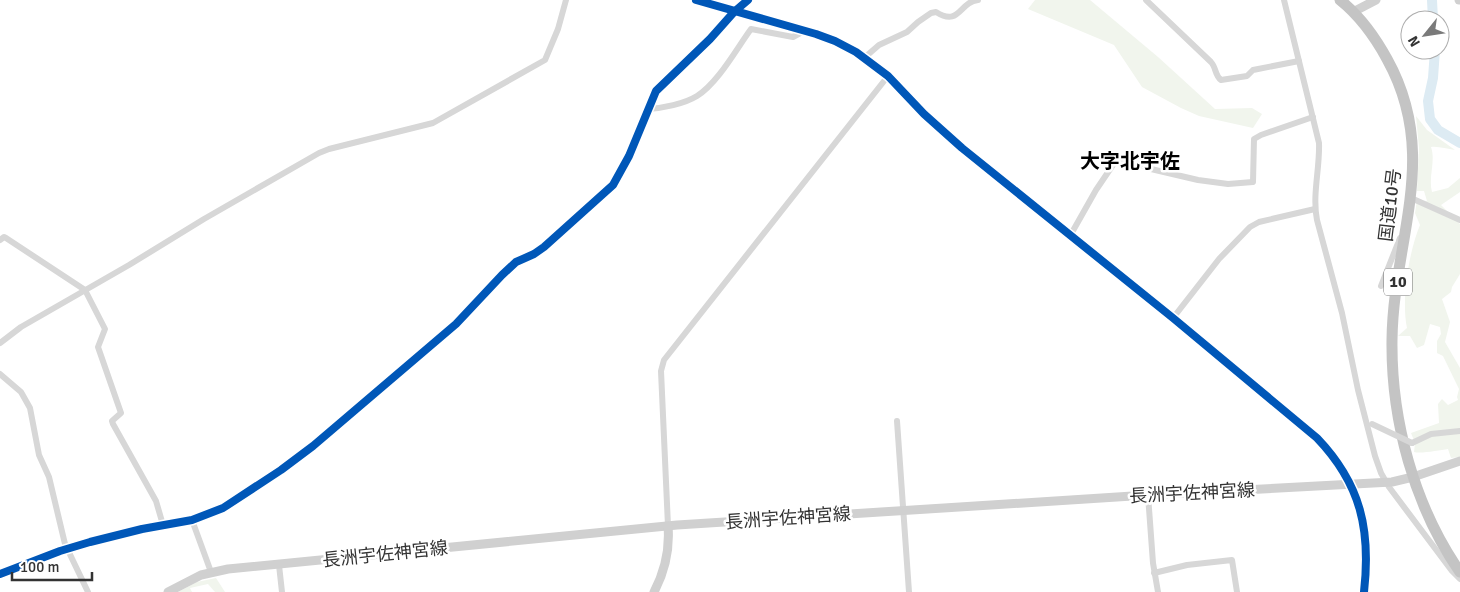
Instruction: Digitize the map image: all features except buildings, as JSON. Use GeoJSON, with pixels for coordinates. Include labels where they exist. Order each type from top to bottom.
{"type":"FeatureCollection","features":[{"type":"Feature","properties":{"kind":"highway","name":"国道10号"},"geometry":{"type":"LineString","coordinates":[[1340,0],[1364,24],[1384,52],[1394,70],[1409,114],[1414,165],[1411,198],[1396,292],[1392,350],[1395,401],[1413,477],[1434,528],[1460,572]]}},
{"type":"Feature","properties":{"kind":"main road"},"geometry":{"type":"LineString","coordinates":[[696,0],[835,41],[864,58],[888,76],[938,128],[1173,318],[1317,438],[1337,462],[1356,497],[1365,534],[1367,559],[1364,592]]}},
{"type":"Feature","properties":{"kind":"main road"},"geometry":{"type":"LineString","coordinates":[[1353,12],[1376,0]]}},
{"type":"Feature","properties":{"kind":"main road","name":"長洲宇佐神宮線"},"geometry":{"type":"LineString","coordinates":[[168,592],[189,580],[211,572],[279,565],[668,526],[1148,495],[1386,482],[1413,477],[1460,461]]}},
{"type":"Feature","properties":{"kind":"main road"},"geometry":{"type":"LineString","coordinates":[[654,592],[666,564],[668,526]]}},
{"type":"Feature","properties":{"kind":"street"},"geometry":{"type":"LineString","coordinates":[[0,343],[21,327],[319,153],[434,123],[545,60],[558,29],[566,0]]}},
{"type":"Feature","properties":{"kind":"street"},"geometry":{"type":"LineString","coordinates":[[0,574],[67,549],[121,534],[192,520],[222,508],[281,470],[313,446],[456,324],[516,262],[544,247],[613,185],[629,156],[653,96],[659,87],[748,0]]}},
{"type":"Feature","properties":{"kind":"street"},"geometry":{"type":"LineString","coordinates":[[864,58],[879,45],[907,32],[931,13],[936,12],[944,17],[954,16],[972,0],[978,0]]}},
{"type":"Feature","properties":{"kind":"street"},"geometry":{"type":"LineString","coordinates":[[1146,0],[1215,66],[1217,76],[1221,80],[1247,76],[1253,70],[1299,61]]}},
{"type":"Feature","properties":{"kind":"street"},"geometry":{"type":"LineString","coordinates":[[1284,0],[1319,143],[1320,158],[1315,209],[1342,312],[1375,456],[1386,482],[1452,571],[1460,579]]}},
{"type":"Feature","properties":{"kind":"street"},"geometry":{"type":"LineString","coordinates":[[648,109],[682,102],[699,94],[731,59],[751,29],[793,37],[804,31]]}},
{"type":"Feature","properties":{"kind":"street"},"geometry":{"type":"LineString","coordinates":[[668,526],[661,371],[664,360],[888,76]]}},
{"type":"Feature","properties":{"kind":"street"},"geometry":{"type":"LineString","coordinates":[[1070,236],[1096,190],[1117,159],[1123,158],[1152,169],[1198,180],[1228,184],[1253,182],[1254,139],[1313,117]]}},
{"type":"Feature","properties":{"kind":"street"},"geometry":{"type":"LineString","coordinates":[[1411,198],[1460,220]]}},
{"type":"Feature","properties":{"kind":"street"},"geometry":{"type":"LineString","coordinates":[[1173,318],[1219,259],[1250,227],[1259,222],[1315,209]]}},
{"type":"Feature","properties":{"kind":"street"},"geometry":{"type":"LineString","coordinates":[[1381,286],[1406,223]]}},
{"type":"Feature","properties":{"kind":"street"},"geometry":{"type":"LineString","coordinates":[[0,240],[4,237],[6,238],[85,290],[106,329],[98,347],[121,413],[112,421],[112,424],[156,501],[163,525]]}},
{"type":"Feature","properties":{"kind":"street"},"geometry":{"type":"LineString","coordinates":[[0,374],[22,394],[31,410],[39,455],[49,477],[67,549],[88,592]]}},
{"type":"Feature","properties":{"kind":"street"},"geometry":{"type":"LineString","coordinates":[[1366,420],[1412,443],[1431,434],[1460,431]]}},
{"type":"Feature","properties":{"kind":"street"},"geometry":{"type":"LineString","coordinates":[[897,421],[909,592]]}},
{"type":"Feature","properties":{"kind":"street"},"geometry":{"type":"LineString","coordinates":[[1148,495],[1154,573],[1158,592]]}},
{"type":"Feature","properties":{"kind":"street"},"geometry":{"type":"LineString","coordinates":[[192,520],[211,572]]}},
{"type":"Feature","properties":{"kind":"street"},"geometry":{"type":"LineString","coordinates":[[1154,573],[1186,564],[1232,560],[1237,592]]}},
{"type":"Feature","properties":{"kind":"street"},"geometry":{"type":"LineString","coordinates":[[279,565],[282,592]]}},
{"type":"Feature","properties":{"kind":"shaded area"},"geometry":{"type":"Polygon","coordinates":[[[1035,0],[1090,0],[1158,57],[1215,109],[1252,108],[1262,114],[1253,128],[1199,116],[1181,108],[1142,87],[1114,45],[1028,9],[1035,0]]]}},
{"type":"Feature","properties":{"kind":"shaded area"},"geometry":{"type":"Polygon","coordinates":[[[1416,116],[1427,130],[1455,150],[1431,147],[1433,158],[1432,192],[1448,188],[1460,178],[1460,192],[1441,205],[1460,224],[1460,274],[1451,292],[1442,299],[1450,322],[1445,342],[1460,368],[1460,457],[1451,458],[1448,449],[1414,452],[1415,443],[1411,433],[1439,423],[1438,404],[1442,399],[1448,405],[1458,400],[1459,389],[1443,356],[1437,353],[1437,341],[1441,334],[1440,327],[1430,324],[1424,345],[1417,348],[1410,336],[1398,336],[1407,328],[1405,304],[1407,276],[1412,248],[1420,225],[1415,213],[1417,200],[1427,201],[1424,191],[1417,191],[1419,148],[1416,116]]]}},
{"type":"Feature","properties":{"kind":"shaded area"},"geometry":{"type":"Polygon","coordinates":[[[216,578],[225,592],[215,592],[208,584],[190,588],[192,592],[178,592],[197,582],[216,578]]]}},
{"type":"Feature","properties":{"kind":"waterway"},"geometry":{"type":"LineString","coordinates":[[1432,0],[1432,10]]}},
{"type":"Feature","properties":{"kind":"waterway"},"geometry":{"type":"LineString","coordinates":[[1434,60],[1428,101],[1430,119],[1438,130],[1460,143]]}},
{"type":"Feature","properties":{"kind":"cycle path"},"geometry":{"type":"LineString","coordinates":[[696,0],[816,34],[856,52],[888,76],[924,114],[962,148],[1173,318],[1317,438],[1344,473],[1360,509],[1366,548],[1364,592]]}},
{"type":"Feature","properties":{"kind":"cycle path"},"geometry":{"type":"LineString","coordinates":[[0,574],[60,551],[90,542],[142,529],[192,520],[223,508],[281,470],[313,446],[456,324],[516,262],[544,247],[613,185],[629,156],[656,91],[748,0]]}},
{"type":"Feature","properties":{"kind":"district","name":"大字北宇佐"},"geometry":{"type":"Point","coordinates":[1130,161]}}]}
